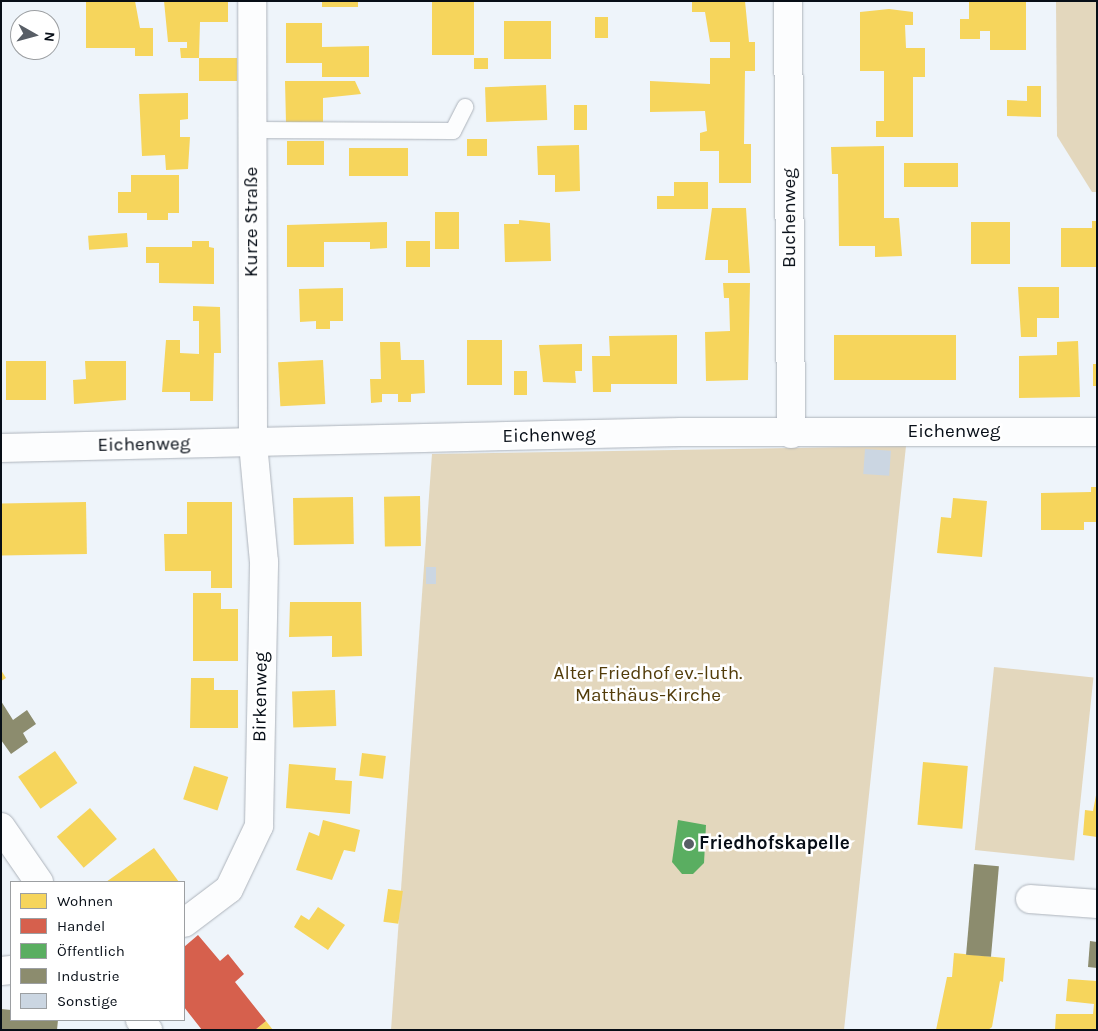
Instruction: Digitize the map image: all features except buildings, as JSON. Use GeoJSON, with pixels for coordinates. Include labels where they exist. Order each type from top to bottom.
{"type":"FeatureCollection","features":[{"type":"Feature","properties":{"kind":"street","name":"Kurze Straße"},"geometry":{"type":"LineString","coordinates":[[252,1],[252,443]]}},
{"type":"Feature","properties":{"kind":"street","name":"Buchenweg"},"geometry":{"type":"LineString","coordinates":[[788,1],[791,434]]}},
{"type":"Feature","properties":{"kind":"street","name":"Eichenweg"},"geometry":{"type":"LineString","coordinates":[[1,448],[791,434],[1097,432]]}},
{"type":"Feature","properties":{"kind":"street","name":"Birkenweg"},"geometry":{"type":"LineString","coordinates":[[185,922],[229,889],[258,826],[264,562],[252,443]]}},
{"type":"Feature","properties":{"kind":"street"},"geometry":{"type":"LineString","coordinates":[[1,827],[38,881]]}},
{"type":"Feature","properties":{"kind":"street"},"geometry":{"type":"LineString","coordinates":[[1030,899],[1097,904]]}},
{"type":"Feature","properties":{"kind":"lane"},"geometry":{"type":"LineString","coordinates":[[252,130],[452,131],[465,107]]}},
{"type":"Feature","properties":{"kind":"green space"},"geometry":{"type":"Polygon","coordinates":[[[1056,1],[1097,1],[1097,192],[1092,192],[1057,136],[1056,1]]]}},
{"type":"Feature","properties":{"kind":"green space","name":"Alter Friedhof ev.-luth. Matthäus-Kirche"},"geometry":{"type":"Polygon","coordinates":[[[906,446],[844,1030],[391,1030],[432,454],[906,446]]]}},
{"type":"Feature","properties":{"kind":"green space"},"geometry":{"type":"Polygon","coordinates":[[[994,667],[1093,677],[1074,860],[975,850],[994,667]]]}},
{"type":"Feature","properties":{"kind":"place","name":"Friedhofskapelle"},"geometry":{"type":"Point","coordinates":[689,844]}}]}
